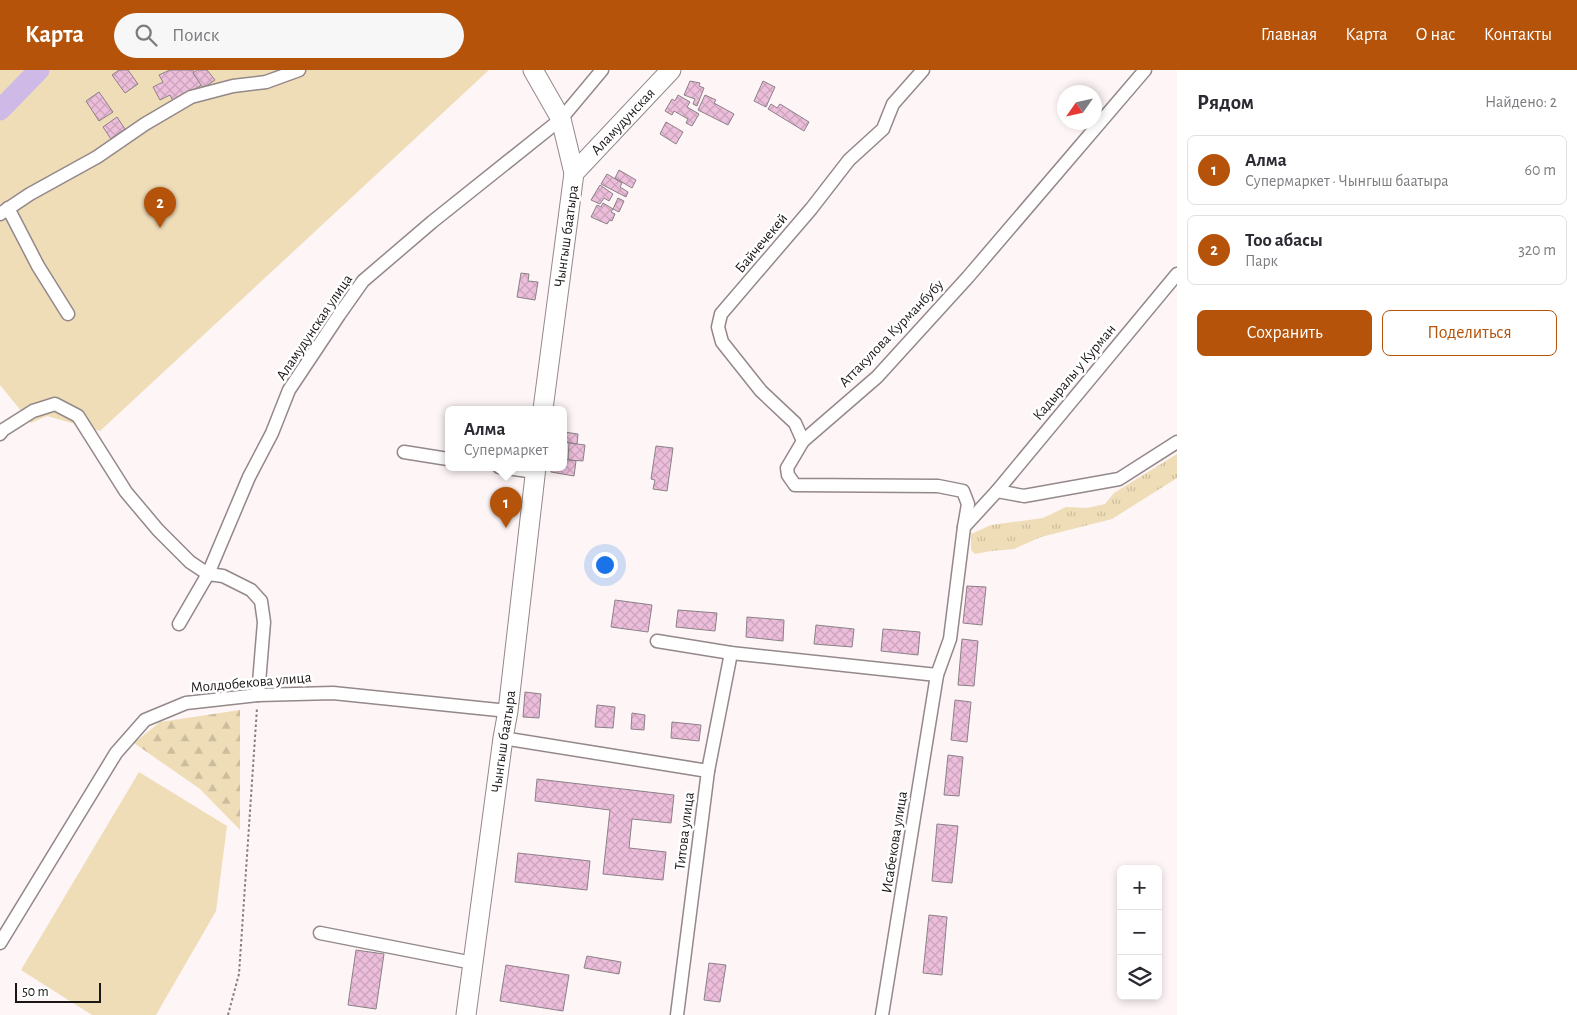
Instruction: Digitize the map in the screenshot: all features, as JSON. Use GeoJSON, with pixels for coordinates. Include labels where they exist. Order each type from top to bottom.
{"type":"FeatureCollection","features":[{"type":"Feature","properties":{"kind":"main road","name":"Чынгыш баатыра"},"geometry":{"type":"LineString","coordinates":[[533,70],[561,119],[574,173],[543,406]]}},
{"type":"Feature","properties":{"kind":"main road","name":"Аламудунская"},"geometry":{"type":"LineString","coordinates":[[574,173],[671,70]]}},
{"type":"Feature","properties":{"kind":"main road","name":"Чынгыш баатыра"},"geometry":{"type":"LineString","coordinates":[[466,1015],[508,712],[536,471]]}},
{"type":"Feature","properties":{"kind":"street"},"geometry":{"type":"LineString","coordinates":[[68,314],[4,211],[30,194],[97,157],[191,97],[233,86],[266,82],[299,70]]}},
{"type":"Feature","properties":{"kind":"street","name":"Аламудунская улица"},"geometry":{"type":"LineString","coordinates":[[179,624],[208,574],[249,477],[272,433],[289,390],[363,281],[432,222],[561,119],[602,70]]}},
{"type":"Feature","properties":{"kind":"street","name":"Байчечекей"},"geometry":{"type":"LineString","coordinates":[[803,441],[795,423],[761,391],[722,342],[718,327],[722,314],[811,209],[848,160],[883,129],[893,104],[923,70]]}},
{"type":"Feature","properties":{"kind":"street","name":"Аттакулова Курманбубу"},"geometry":{"type":"LineString","coordinates":[[964,528],[968,504],[963,492],[938,486],[794,485],[788,475],[787,468],[803,441],[876,376],[968,277],[1145,70]]}},
{"type":"Feature","properties":{"kind":"street","name":"Кадыралы у Курман"},"geometry":{"type":"LineString","coordinates":[[964,528],[997,491],[1177,274]]}},
{"type":"Feature","properties":{"kind":"street"},"geometry":{"type":"LineString","coordinates":[[0,434],[33,411],[55,404],[78,416],[126,492],[158,530],[190,562],[208,574],[223,576],[251,590],[261,600],[264,622],[258,695]]}},
{"type":"Feature","properties":{"kind":"street"},"geometry":{"type":"LineString","coordinates":[[997,491],[1024,496],[1120,479],[1177,442]]}},
{"type":"Feature","properties":{"kind":"street"},"geometry":{"type":"LineString","coordinates":[[404,452],[445,459]]}},
{"type":"Feature","properties":{"kind":"street","name":"Исабекова улица"},"geometry":{"type":"LineString","coordinates":[[882,1015],[937,675],[950,639],[964,528]]}},
{"type":"Feature","properties":{"kind":"street"},"geometry":{"type":"LineString","coordinates":[[657,641],[731,653],[937,675]]}},
{"type":"Feature","properties":{"kind":"street","name":"Титова улица"},"geometry":{"type":"LineString","coordinates":[[677,1015],[708,771],[731,653]]}},
{"type":"Feature","properties":{"kind":"street","name":"Молдобекова улица"},"geometry":{"type":"LineString","coordinates":[[0,943],[116,753],[145,720],[186,703],[258,695],[333,693],[508,712]]}},
{"type":"Feature","properties":{"kind":"street"},"geometry":{"type":"LineString","coordinates":[[503,738],[708,771]]}},
{"type":"Feature","properties":{"kind":"street"},"geometry":{"type":"LineString","coordinates":[[320,933],[473,963]]}},
{"type":"Feature","properties":{"kind":"path"},"geometry":{"type":"LineString","coordinates":[[228,1015],[238,974],[258,695]]}},
{"type":"Feature","properties":{"kind":"green space"},"geometry":{"type":"Polygon","coordinates":[[[0,70],[489,70],[100,431],[47,416],[31,423],[0,385],[0,70]]]}},
{"type":"Feature","properties":{"kind":"green space"},"geometry":{"type":"Polygon","coordinates":[[[1177,454],[1177,478],[1112,519],[1041,537],[1014,549],[975,554],[971,550],[971,534],[991,525],[1043,518],[1066,507],[1087,508],[1105,504],[1114,493],[1177,454]]]}},
{"type":"Feature","properties":{"kind":"green space"},"geometry":{"type":"Polygon","coordinates":[[[240,710],[240,830],[200,789],[134,743],[160,722],[240,710]]]}},
{"type":"Feature","properties":{"kind":"green space"},"geometry":{"type":"Polygon","coordinates":[[[139,772],[227,826],[216,911],[156,1015],[92,1015],[21,970],[139,772]]]}},
{"type":"Feature","properties":{"kind":"building"},"geometry":{"type":"Polygon","coordinates":[[[119,70],[128,70],[138,84],[125,93],[112,75],[119,70]]]}},
{"type":"Feature","properties":{"kind":"building"},"geometry":{"type":"Polygon","coordinates":[[[170,70],[193,70],[202,85],[173,101],[170,95],[160,100],[153,87],[163,82],[159,75],[170,70]]]}},
{"type":"Feature","properties":{"kind":"building"},"geometry":{"type":"Polygon","coordinates":[[[197,70],[207,70],[215,80],[203,88],[193,73],[197,70]]]}},
{"type":"Feature","properties":{"kind":"building"},"geometry":{"type":"Polygon","coordinates":[[[690,81],[700,83],[699,86],[704,88],[697,106],[693,104],[695,99],[684,95],[690,81]]]}},
{"type":"Feature","properties":{"kind":"building"},"geometry":{"type":"Polygon","coordinates":[[[763,81],[775,87],[766,107],[754,101],[763,81]]]}},
{"type":"Feature","properties":{"kind":"building"},"geometry":{"type":"Polygon","coordinates":[[[99,92],[113,112],[99,121],[86,101],[99,92]]]}},
{"type":"Feature","properties":{"kind":"building"},"geometry":{"type":"Polygon","coordinates":[[[678,95],[690,102],[687,107],[699,114],[692,126],[686,123],[688,119],[674,111],[672,115],[665,111],[672,99],[675,101],[678,95]]]}},
{"type":"Feature","properties":{"kind":"building"},"geometry":{"type":"Polygon","coordinates":[[[705,95],[716,100],[714,103],[734,114],[728,125],[698,110],[705,95]]]}},
{"type":"Feature","properties":{"kind":"building"},"geometry":{"type":"Polygon","coordinates":[[[771,104],[777,108],[780,104],[809,122],[804,131],[768,109],[771,104]]]}},
{"type":"Feature","properties":{"kind":"building"},"geometry":{"type":"Polygon","coordinates":[[[117,117],[125,129],[111,139],[103,127],[117,117]]]}},
{"type":"Feature","properties":{"kind":"building"},"geometry":{"type":"Polygon","coordinates":[[[666,122],[683,132],[676,144],[660,134],[666,122]]]}},
{"type":"Feature","properties":{"kind":"building"},"geometry":{"type":"Polygon","coordinates":[[[619,170],[636,180],[632,188],[615,178],[619,170]]]}},
{"type":"Feature","properties":{"kind":"building"},"geometry":{"type":"Polygon","coordinates":[[[607,174],[622,183],[620,187],[628,192],[626,197],[601,184],[607,174]]]}},
{"type":"Feature","properties":{"kind":"building"},"geometry":{"type":"Polygon","coordinates":[[[600,185],[613,194],[609,201],[604,198],[600,204],[591,200],[600,185]]]}},
{"type":"Feature","properties":{"kind":"building"},"geometry":{"type":"Polygon","coordinates":[[[618,198],[624,201],[619,212],[613,209],[618,198]]]}},
{"type":"Feature","properties":{"kind":"building"},"geometry":{"type":"Polygon","coordinates":[[[603,203],[613,209],[611,212],[615,214],[612,221],[610,220],[607,224],[591,217],[597,205],[601,207],[603,203]]]}},
{"type":"Feature","properties":{"kind":"building"},"geometry":{"type":"Polygon","coordinates":[[[521,273],[529,274],[528,281],[538,282],[535,300],[517,297],[521,273]]]}},
{"type":"Feature","properties":{"kind":"building"},"geometry":{"type":"Polygon","coordinates":[[[567,432],[578,434],[577,444],[567,442],[567,432]]]}},
{"type":"Feature","properties":{"kind":"building"},"geometry":{"type":"Polygon","coordinates":[[[569,443],[585,445],[583,461],[568,460],[569,443]]]}},
{"type":"Feature","properties":{"kind":"building"},"geometry":{"type":"Polygon","coordinates":[[[656,446],[673,448],[667,491],[653,489],[655,480],[651,479],[656,446]]]}},
{"type":"Feature","properties":{"kind":"building"},"geometry":{"type":"Polygon","coordinates":[[[567,460],[576,461],[574,476],[551,472],[567,471],[567,460]]]}},
{"type":"Feature","properties":{"kind":"building"},"geometry":{"type":"Polygon","coordinates":[[[967,586],[986,587],[982,625],[963,623],[967,586]]]}},
{"type":"Feature","properties":{"kind":"building"},"geometry":{"type":"Polygon","coordinates":[[[615,600],[652,605],[648,632],[611,627],[615,600]]]}},
{"type":"Feature","properties":{"kind":"building"},"geometry":{"type":"Polygon","coordinates":[[[678,610],[717,613],[715,631],[676,627],[678,610]]]}},
{"type":"Feature","properties":{"kind":"building"},"geometry":{"type":"Polygon","coordinates":[[[747,617],[784,620],[783,641],[746,637],[747,617]]]}},
{"type":"Feature","properties":{"kind":"building"},"geometry":{"type":"Polygon","coordinates":[[[816,625],[854,629],[852,647],[814,644],[816,625]]]}},
{"type":"Feature","properties":{"kind":"building"},"geometry":{"type":"Polygon","coordinates":[[[883,629],[920,632],[918,655],[881,651],[883,629]]]}},
{"type":"Feature","properties":{"kind":"building"},"geometry":{"type":"Polygon","coordinates":[[[962,639],[978,641],[974,686],[958,685],[962,639]]]}},
{"type":"Feature","properties":{"kind":"building"},"geometry":{"type":"Polygon","coordinates":[[[525,692],[541,694],[539,718],[523,717],[525,692]]]}},
{"type":"Feature","properties":{"kind":"building"},"geometry":{"type":"Polygon","coordinates":[[[955,700],[971,702],[967,742],[951,740],[955,700]]]}},
{"type":"Feature","properties":{"kind":"building"},"geometry":{"type":"Polygon","coordinates":[[[597,705],[615,707],[613,728],[595,727],[597,705]]]}},
{"type":"Feature","properties":{"kind":"building"},"geometry":{"type":"Polygon","coordinates":[[[632,713],[645,715],[644,730],[631,729],[632,713]]]}},
{"type":"Feature","properties":{"kind":"building"},"geometry":{"type":"Polygon","coordinates":[[[672,722],[701,725],[699,741],[671,738],[672,722]]]}},
{"type":"Feature","properties":{"kind":"building"},"geometry":{"type":"Polygon","coordinates":[[[948,755],[963,757],[959,796],[944,795],[948,755]]]}},
{"type":"Feature","properties":{"kind":"building"},"geometry":{"type":"Polygon","coordinates":[[[537,779],[674,795],[671,823],[632,819],[629,848],[666,852],[663,880],[603,874],[610,810],[535,801],[537,779]]]}},
{"type":"Feature","properties":{"kind":"building"},"geometry":{"type":"Polygon","coordinates":[[[937,824],[958,826],[952,883],[932,881],[937,824]]]}},
{"type":"Feature","properties":{"kind":"building"},"geometry":{"type":"Polygon","coordinates":[[[518,853],[590,861],[587,890],[515,882],[518,853]]]}},
{"type":"Feature","properties":{"kind":"building"},"geometry":{"type":"Polygon","coordinates":[[[929,915],[947,917],[942,975],[923,973],[929,915]]]}},
{"type":"Feature","properties":{"kind":"building"},"geometry":{"type":"Polygon","coordinates":[[[356,950],[384,954],[376,1009],[348,1005],[356,950]]]}},
{"type":"Feature","properties":{"kind":"building"},"geometry":{"type":"Polygon","coordinates":[[[587,956],[621,962],[619,974],[584,968],[587,956]]]}},
{"type":"Feature","properties":{"kind":"building"},"geometry":{"type":"Polygon","coordinates":[[[709,963],[726,965],[720,1002],[704,1000],[709,963]]]}},
{"type":"Feature","properties":{"kind":"building"},"geometry":{"type":"Polygon","coordinates":[[[506,965],[569,975],[563,1011],[500,1001],[506,965]]]}},
{"type":"Feature","properties":{"kind":"waterway"},"geometry":{"type":"LineString","coordinates":[[0,110],[39,70]]}},
{"type":"Feature","properties":{"kind":"place","name":"Тоо абасы"},"geometry":{"type":"Point","coordinates":[160,228]}},
{"type":"Feature","properties":{"kind":"place","name":"Алма"},"geometry":{"type":"Point","coordinates":[506,528]}}]}
